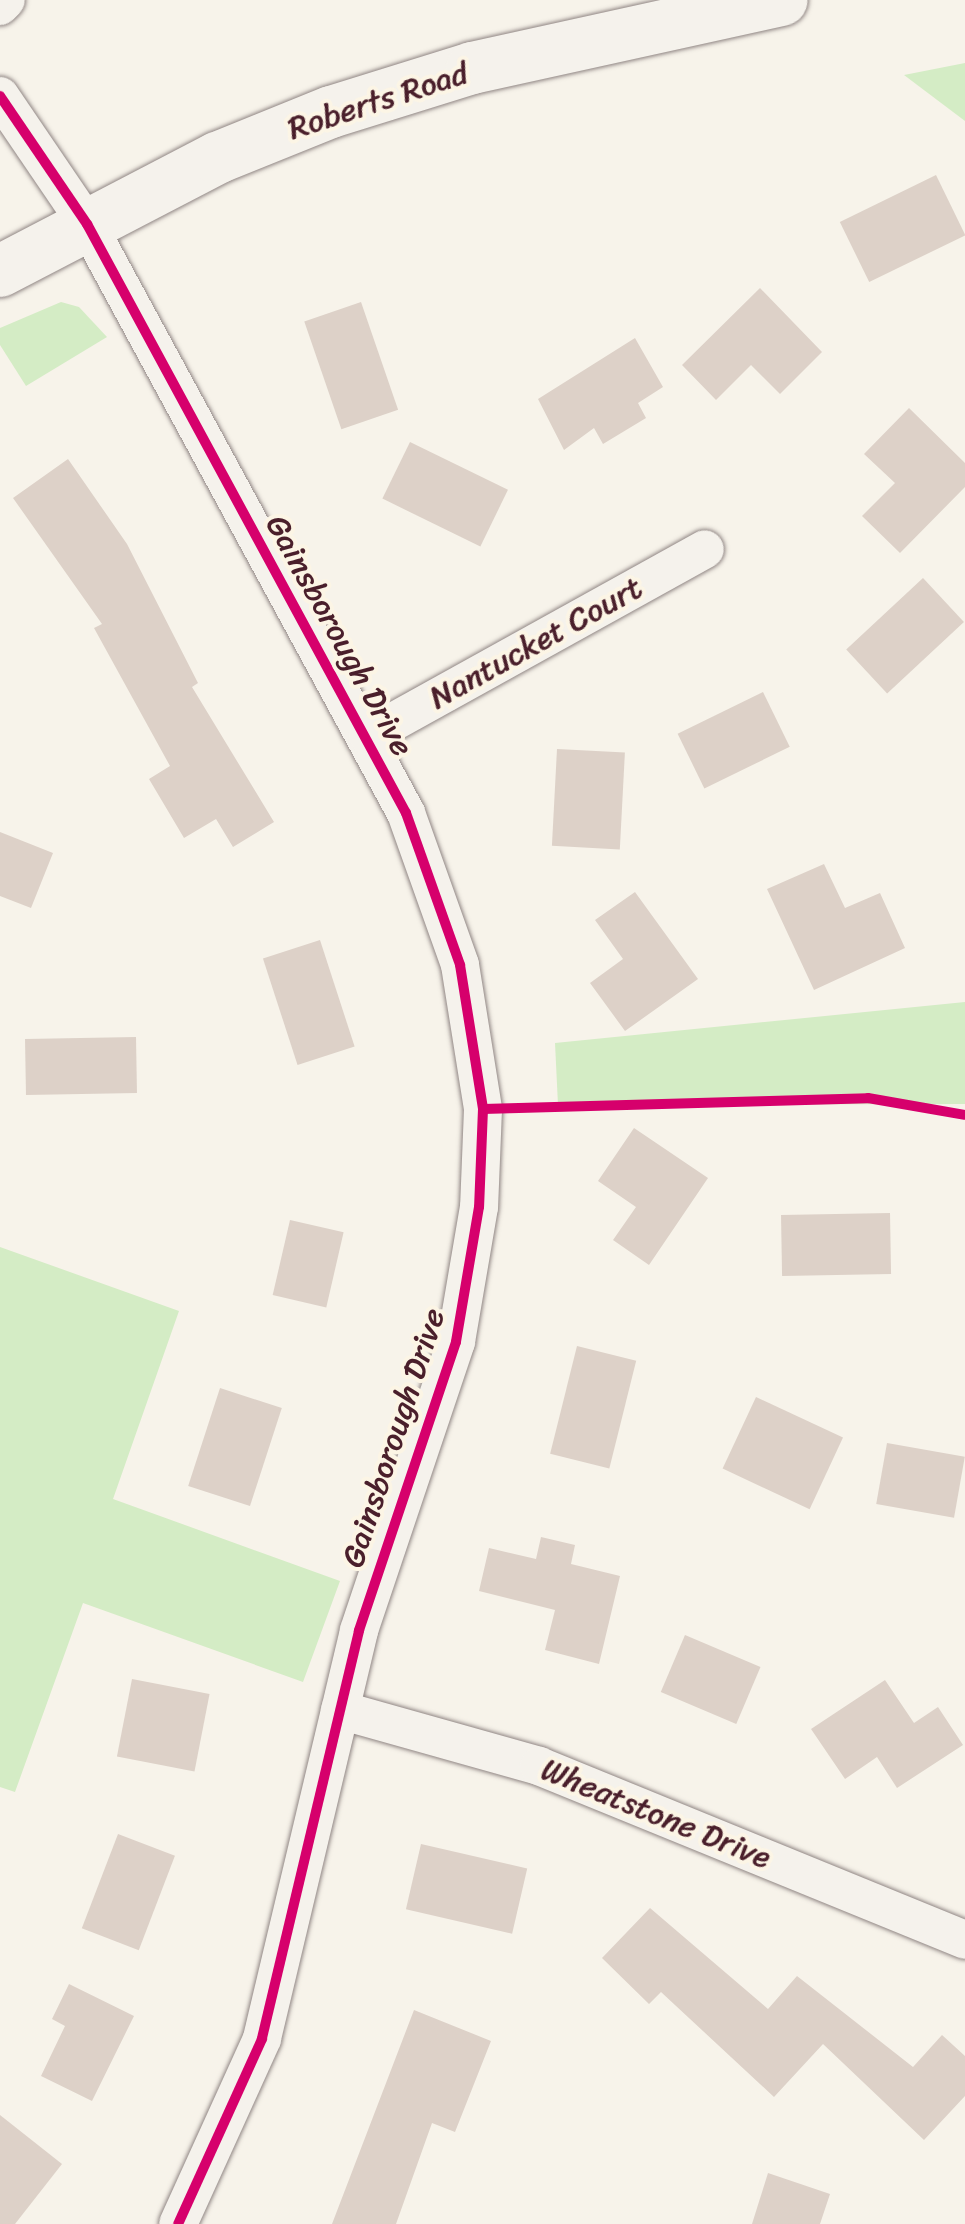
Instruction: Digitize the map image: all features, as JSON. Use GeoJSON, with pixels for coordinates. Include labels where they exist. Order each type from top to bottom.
{"type":"FeatureCollection","features":[{"type":"Feature","properties":{"kind":"main road","name":"Roberts Road"},"geometry":{"type":"LineString","coordinates":[[0,272],[86,224],[331,112],[472,68],[782,0]]}},
{"type":"Feature","properties":{"kind":"street"},"geometry":{"type":"LineString","coordinates":[[0,6],[6,0]]}},
{"type":"Feature","properties":{"kind":"street","name":"Gainsborough Drive"},"geometry":{"type":"LineString","coordinates":[[0,96],[86,224],[368,736],[446,916],[482,1109],[479,1207],[456,1342],[387,1534],[340,1710],[262,2039],[178,2224]]}},
{"type":"Feature","properties":{"kind":"street","name":"Nantucket Court"},"geometry":{"type":"LineString","coordinates":[[368,736],[705,550]]}},
{"type":"Feature","properties":{"kind":"street","name":"Wheatstone Drive"},"geometry":{"type":"LineString","coordinates":[[340,1710],[539,1766],[965,1940]]}},
{"type":"Feature","properties":{"kind":"green space"},"geometry":{"type":"Polygon","coordinates":[[[965,63],[965,121],[904,75],[965,63]]]}},
{"type":"Feature","properties":{"kind":"green space"},"geometry":{"type":"Polygon","coordinates":[[[61,302],[79,307],[107,337],[26,386],[0,345],[0,328],[61,302]]]}},
{"type":"Feature","properties":{"kind":"green space"},"geometry":{"type":"Polygon","coordinates":[[[965,1002],[965,1104],[558,1105],[555,1043],[965,1002]]]}},
{"type":"Feature","properties":{"kind":"green space"},"geometry":{"type":"Polygon","coordinates":[[[0,1247],[179,1311],[113,1499],[340,1581],[303,1682],[83,1603],[15,1792],[0,1787],[0,1247]]]}},
{"type":"Feature","properties":{"kind":"building"},"geometry":{"type":"Polygon","coordinates":[[[936,175],[965,235],[869,282],[840,222],[936,175]]]}},
{"type":"Feature","properties":{"kind":"building"},"geometry":{"type":"Polygon","coordinates":[[[760,288],[822,352],[780,394],[751,365],[716,400],[682,365],[760,288]]]}},
{"type":"Feature","properties":{"kind":"building"},"geometry":{"type":"Polygon","coordinates":[[[361,302],[398,410],[341,429],[304,322],[361,302]]]}},
{"type":"Feature","properties":{"kind":"building"},"geometry":{"type":"Polygon","coordinates":[[[635,338],[663,387],[638,403],[646,418],[603,444],[594,428],[564,450],[538,399],[635,338]]]}},
{"type":"Feature","properties":{"kind":"building"},"geometry":{"type":"Polygon","coordinates":[[[909,408],[965,463],[965,487],[900,553],[862,516],[895,483],[864,454],[909,408]]]}},
{"type":"Feature","properties":{"kind":"building"},"geometry":{"type":"Polygon","coordinates":[[[410,442],[508,490],[480,546],[382,499],[410,442]]]}},
{"type":"Feature","properties":{"kind":"building"},"geometry":{"type":"Polygon","coordinates":[[[68,459],[127,544],[198,683],[192,687],[274,822],[233,847],[216,819],[184,838],[149,779],[170,766],[94,628],[102,624],[13,498],[68,459]]]}},
{"type":"Feature","properties":{"kind":"building"},"geometry":{"type":"Polygon","coordinates":[[[923,578],[964,622],[887,693],[846,650],[923,578]]]}},
{"type":"Feature","properties":{"kind":"building"},"geometry":{"type":"Polygon","coordinates":[[[763,692],[790,747],[704,788],[678,734],[763,692]]]}},
{"type":"Feature","properties":{"kind":"building"},"geometry":{"type":"Polygon","coordinates":[[[557,749],[625,753],[620,849],[552,846],[557,749]]]}},
{"type":"Feature","properties":{"kind":"building"},"geometry":{"type":"Polygon","coordinates":[[[0,832],[53,853],[31,908],[0,896],[0,832]]]}},
{"type":"Feature","properties":{"kind":"building"},"geometry":{"type":"Polygon","coordinates":[[[824,864],[845,908],[880,893],[905,948],[814,990],[767,889],[824,864]]]}},
{"type":"Feature","properties":{"kind":"building"},"geometry":{"type":"Polygon","coordinates":[[[635,892],[698,979],[625,1031],[590,983],[623,959],[595,920],[635,892]]]}},
{"type":"Feature","properties":{"kind":"building"},"geometry":{"type":"Polygon","coordinates":[[[320,940],[355,1047],[298,1065],[263,959],[320,940]]]}},
{"type":"Feature","properties":{"kind":"building"},"geometry":{"type":"Polygon","coordinates":[[[136,1037],[137,1093],[26,1095],[25,1039],[136,1037]]]}},
{"type":"Feature","properties":{"kind":"building"},"geometry":{"type":"Polygon","coordinates":[[[634,1128],[708,1178],[649,1265],[613,1240],[636,1207],[598,1181],[634,1128]]]}},
{"type":"Feature","properties":{"kind":"building"},"geometry":{"type":"Polygon","coordinates":[[[890,1213],[891,1274],[782,1276],[781,1215],[890,1213]]]}},
{"type":"Feature","properties":{"kind":"building"},"geometry":{"type":"Polygon","coordinates":[[[290,1220],[344,1232],[326,1307],[273,1295],[290,1220]]]}},
{"type":"Feature","properties":{"kind":"building"},"geometry":{"type":"Polygon","coordinates":[[[577,1346],[636,1361],[609,1468],[550,1454],[577,1346]]]}},
{"type":"Feature","properties":{"kind":"building"},"geometry":{"type":"Polygon","coordinates":[[[220,1388],[282,1408],[250,1506],[188,1486],[220,1388]]]}},
{"type":"Feature","properties":{"kind":"building"},"geometry":{"type":"Polygon","coordinates":[[[756,1397],[843,1438],[810,1509],[723,1469],[756,1397]]]}},
{"type":"Feature","properties":{"kind":"building"},"geometry":{"type":"Polygon","coordinates":[[[887,1443],[965,1457],[954,1518],[876,1504],[887,1443]]]}},
{"type":"Feature","properties":{"kind":"building"},"geometry":{"type":"Polygon","coordinates":[[[541,1537],[575,1545],[571,1564],[620,1576],[599,1664],[545,1650],[555,1610],[479,1591],[489,1548],[536,1559],[541,1537]]]}},
{"type":"Feature","properties":{"kind":"building"},"geometry":{"type":"Polygon","coordinates":[[[685,1635],[760,1667],[736,1724],[661,1692],[685,1635]]]}},
{"type":"Feature","properties":{"kind":"building"},"geometry":{"type":"Polygon","coordinates":[[[132,1679],[210,1694],[194,1772],[117,1757],[132,1679]]]}},
{"type":"Feature","properties":{"kind":"building"},"geometry":{"type":"Polygon","coordinates":[[[885,1680],[914,1723],[938,1707],[963,1745],[897,1788],[877,1757],[845,1779],[811,1729],[885,1680]]]}},
{"type":"Feature","properties":{"kind":"building"},"geometry":{"type":"Polygon","coordinates":[[[118,1834],[175,1856],[139,1950],[82,1928],[118,1834]]]}},
{"type":"Feature","properties":{"kind":"building"},"geometry":{"type":"Polygon","coordinates":[[[421,1844],[527,1869],[512,1934],[406,1909],[421,1844]]]}},
{"type":"Feature","properties":{"kind":"building"},"geometry":{"type":"Polygon","coordinates":[[[650,1908],[768,2009],[797,1976],[913,2067],[942,2035],[965,2056],[965,2096],[924,2140],[823,2044],[774,2097],[661,1992],[649,2004],[602,1958],[650,1908]]]}},
{"type":"Feature","properties":{"kind":"building"},"geometry":{"type":"Polygon","coordinates":[[[69,1984],[134,2016],[92,2101],[41,2076],[65,2026],[52,2019],[69,1984]]]}},
{"type":"Feature","properties":{"kind":"building"},"geometry":{"type":"Polygon","coordinates":[[[414,2010],[491,2041],[455,2132],[432,2123],[396,2224],[332,2224],[414,2010]]]}},
{"type":"Feature","properties":{"kind":"building"},"geometry":{"type":"Polygon","coordinates":[[[0,2115],[62,2164],[15,2224],[0,2224],[0,2115]]]}},
{"type":"Feature","properties":{"kind":"building"},"geometry":{"type":"Polygon","coordinates":[[[768,2173],[830,2194],[820,2224],[752,2224],[768,2173]]]}},
{"type":"Feature","properties":{"kind":"cycle path"},"geometry":{"type":"LineString","coordinates":[[0,96],[87,224],[406,813],[460,965],[483,1109],[479,1207],[456,1342],[359,1631],[262,2039],[178,2224]]}},
{"type":"Feature","properties":{"kind":"cycle path"},"geometry":{"type":"LineString","coordinates":[[483,1109],[868,1098],[965,1115]]}}]}
